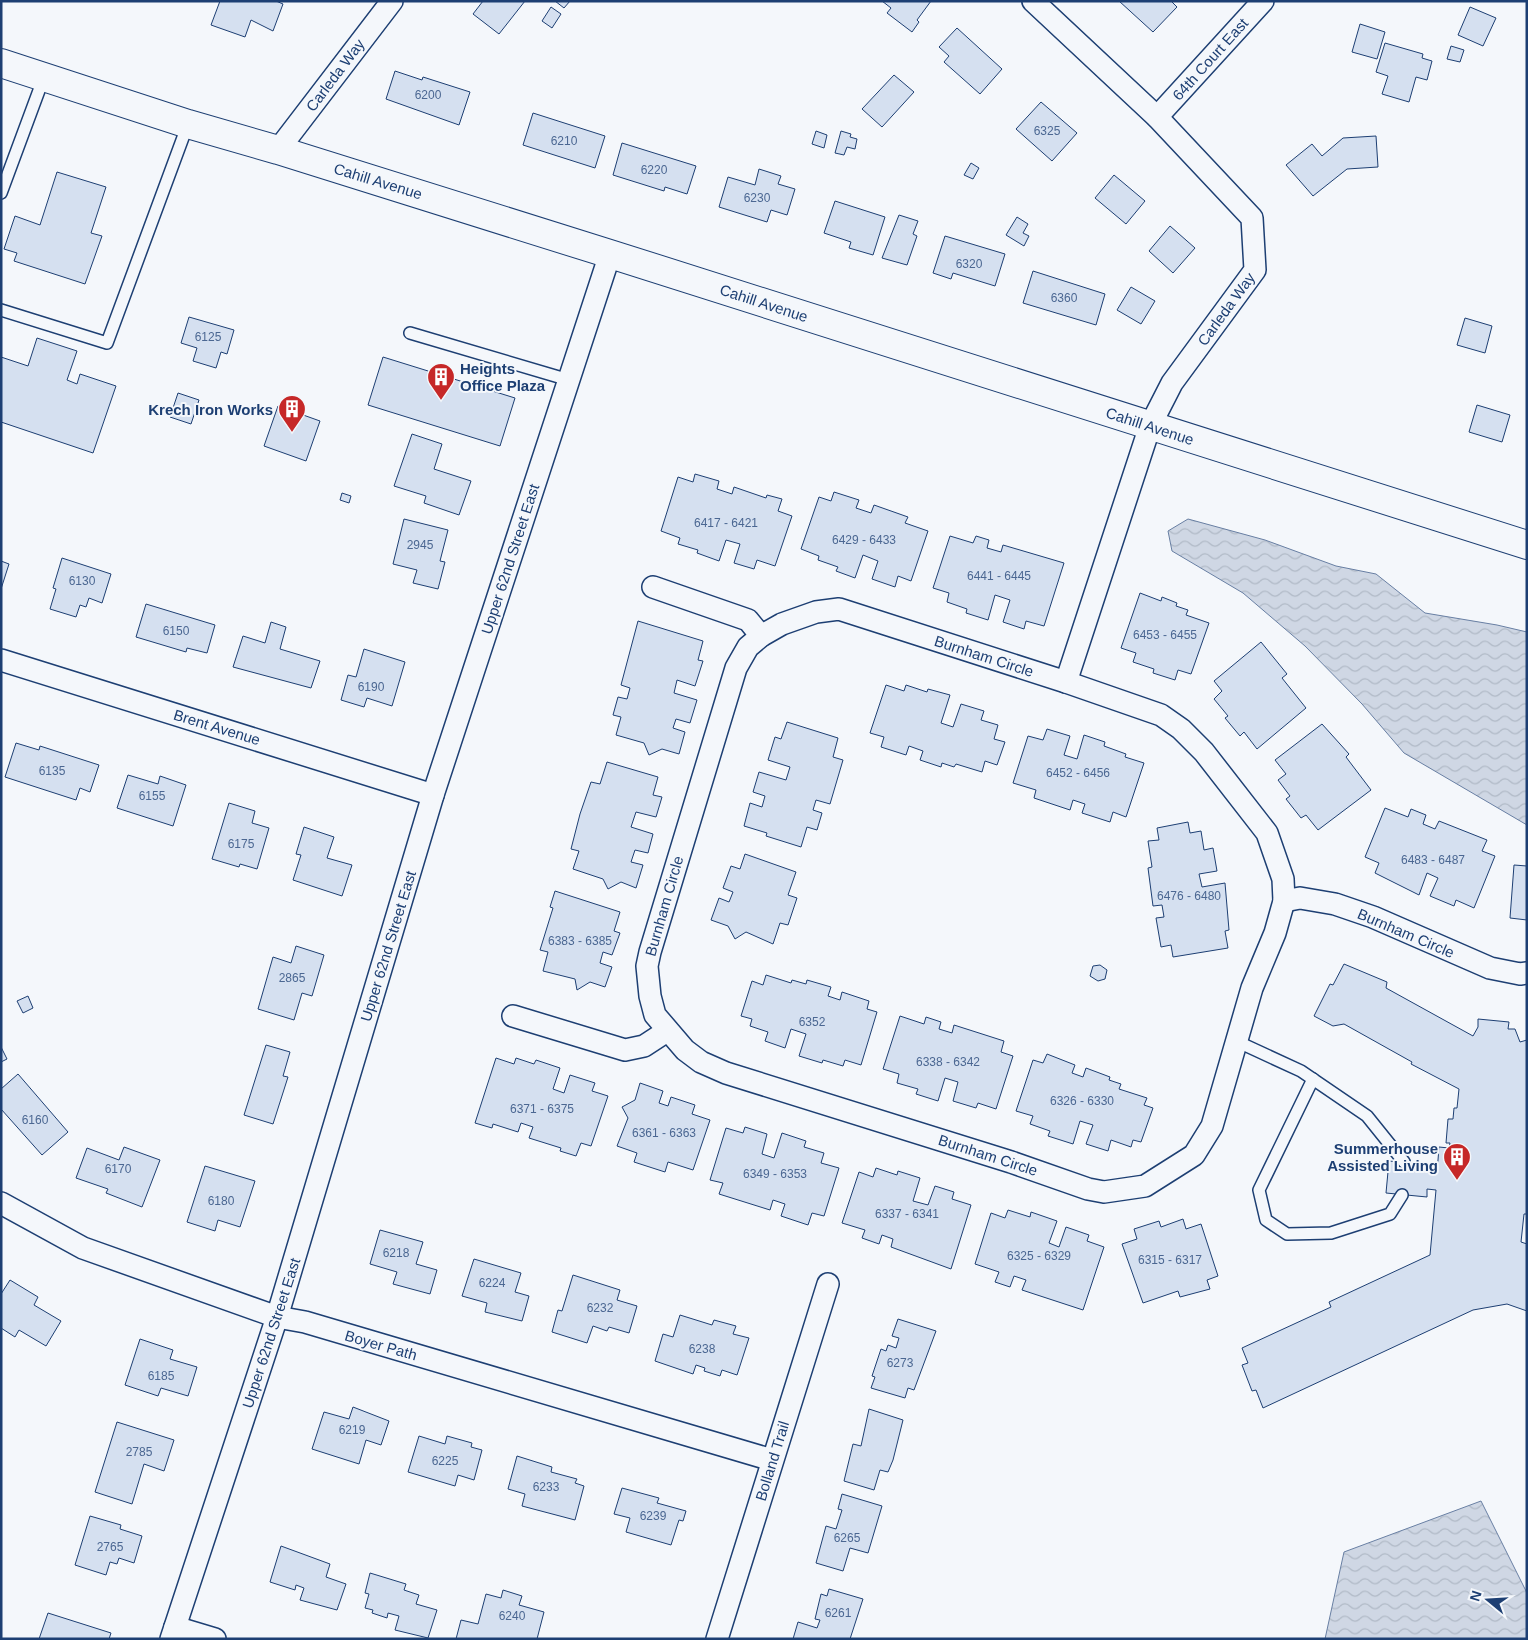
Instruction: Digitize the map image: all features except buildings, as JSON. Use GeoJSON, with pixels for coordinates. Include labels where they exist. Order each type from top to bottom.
{"type":"FeatureCollection","features":[{"type":"Feature","properties":{"kind":"street","name":"Carleda Way"},"geometry":{"type":"LineString","coordinates":[[278,150],[392,1]]}},
{"type":"Feature","properties":{"kind":"street","name":"Carleda Way"},"geometry":{"type":"LineString","coordinates":[[1033,1],[1158,117],[1252,218],[1256,270],[1172,383],[1150,426],[1066,682]]}},
{"type":"Feature","properties":{"kind":"street","name":"64th Court East"},"geometry":{"type":"LineString","coordinates":[[1158,117],[1263,1]]}},
{"type":"Feature","properties":{"kind":"street","name":"Cahill Avenue"},"geometry":{"type":"LineString","coordinates":[[1,63],[188,124],[278,150],[610,254],[1527,545]]}},
{"type":"Feature","properties":{"kind":"street","name":"Upper 62nd Street East"},"geometry":{"type":"LineString","coordinates":[[173,1633],[277,1317],[433,795],[610,254]]}},
{"type":"Feature","properties":{"kind":"street"},"geometry":{"type":"LineString","coordinates":[[653,587],[748,620],[761,636]]}},
{"type":"Feature","properties":{"kind":"street","name":"Burnham Circle"},"geometry":{"type":"LineString","coordinates":[[839,609],[1066,682],[1161,715],[1181,729],[1199,746],[1267,833],[1283,879],[1284,901],[1274,933],[1252,988],[1212,1126],[1194,1155],[1145,1186],[1104,1192],[1088,1189],[1011,1162],[726,1073],[701,1062],[685,1050],[667,1031],[655,1015],[646,966],[736,668],[748,648],[761,636],[782,624],[816,612],[839,609]]}},
{"type":"Feature","properties":{"kind":"street","name":"Brent Avenue"},"geometry":{"type":"LineString","coordinates":[[1,660],[433,795]]}},
{"type":"Feature","properties":{"kind":"street","name":"Burnham Circle"},"geometry":{"type":"LineString","coordinates":[[1284,901],[1300,898],[1335,904],[1373,917],[1490,968],[1520,974],[1527,973]]}},
{"type":"Feature","properties":{"kind":"street"},"geometry":{"type":"LineString","coordinates":[[513,1016],[625,1050],[644,1046],[667,1031]]}},
{"type":"Feature","properties":{"kind":"street","name":"Boyer Path"},"geometry":{"type":"LineString","coordinates":[[1,1203],[83,1248],[277,1317],[315,1325],[772,1460]]}},
{"type":"Feature","properties":{"kind":"street","name":"Bolland Trail"},"geometry":{"type":"LineString","coordinates":[[717,1639],[828,1284]]}},
{"type":"Feature","properties":{"kind":"street"},"geometry":{"type":"LineString","coordinates":[[173,1633],[215,1639]]}},
{"type":"Feature","properties":{"kind":"lane"},"geometry":{"type":"LineString","coordinates":[[1,193],[44,77]]}},
{"type":"Feature","properties":{"kind":"lane"},"geometry":{"type":"LineString","coordinates":[[1,310],[107,343],[188,124]]}},
{"type":"Feature","properties":{"kind":"lane"},"geometry":{"type":"LineString","coordinates":[[410,333],[569,380]]}},
{"type":"Feature","properties":{"kind":"lane"},"geometry":{"type":"LineString","coordinates":[[1236,1041],[1301,1071],[1367,1116],[1404,1162]]}},
{"type":"Feature","properties":{"kind":"lane"},"geometry":{"type":"LineString","coordinates":[[1313,1079],[1259,1190],[1266,1220],[1288,1234],[1331,1233],[1390,1214],[1402,1195]]}},
{"type":"Feature","properties":{"kind":"water"},"geometry":{"type":"Polygon","coordinates":[[[1188,519],[1265,540],[1336,566],[1376,574],[1425,613],[1527,632],[1527,825],[1404,753],[1362,704],[1305,646],[1243,593],[1172,551],[1168,531],[1188,519]]]}},
{"type":"Feature","properties":{"kind":"water"},"geometry":{"type":"Polygon","coordinates":[[[1481,1501],[1527,1593],[1527,1639],[1325,1639],[1344,1552],[1481,1501]]]}},
{"type":"Feature","properties":{"kind":"place","name":"Heights Office Plaza"},"geometry":{"type":"Point","coordinates":[441,401]}},
{"type":"Feature","properties":{"kind":"place","name":"Krech Iron Works"},"geometry":{"type":"Point","coordinates":[292,433]}},
{"type":"Feature","properties":{"kind":"place","name":"Summerhouse Assisted Living"},"geometry":{"type":"Point","coordinates":[1457,1181]}}]}
